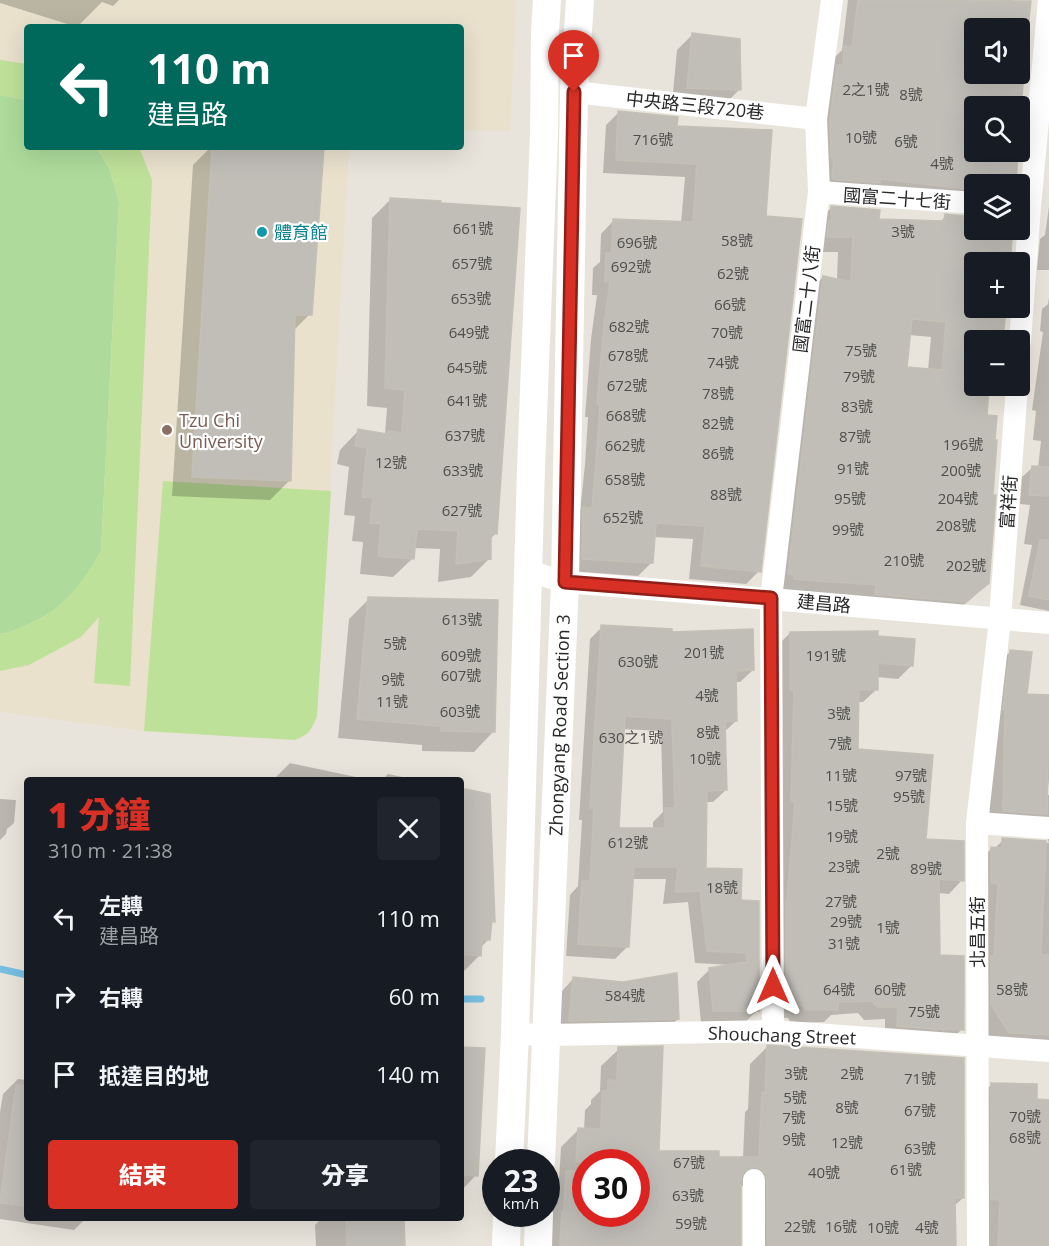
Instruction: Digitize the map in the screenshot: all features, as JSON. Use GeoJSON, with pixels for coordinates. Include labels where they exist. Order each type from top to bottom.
{"type":"FeatureCollection","features":[{"type":"Feature","properties":{"kind":"street","name":"Zhongyang Road Section 3"},"geometry":{"type":"LineString","coordinates":[[510,1149],[547,0]]}},
{"type":"Feature","properties":{"kind":"street","name":"Zhongyang Road Section 3"},"geometry":{"type":"LineString","coordinates":[[543,1149],[565,582],[574,92],[580,0]]}},
{"type":"Feature","properties":{"kind":"street","name":"國富二十八街"},"geometry":{"type":"LineString","coordinates":[[773,1031],[771,598],[819,192],[816,119],[832,0]]}},
{"type":"Feature","properties":{"kind":"street"},"geometry":{"type":"LineString","coordinates":[[1021,330],[1049,0]]}},
{"type":"Feature","properties":{"kind":"street","name":"中央路三段720巷"},"geometry":{"type":"LineString","coordinates":[[574,92],[816,119]]}},
{"type":"Feature","properties":{"kind":"street","name":"國富二十七街"},"geometry":{"type":"LineString","coordinates":[[819,192],[964,202]]}},
{"type":"Feature","properties":{"kind":"street","name":"富祥街"},"geometry":{"type":"LineString","coordinates":[[1000,619],[1016,396]]}},
{"type":"Feature","properties":{"kind":"street","name":"建昌路"},"geometry":{"type":"LineString","coordinates":[[528,571],[565,582],[1049,623]]}},
{"type":"Feature","properties":{"kind":"street","name":"北昌五街"},"geometry":{"type":"LineString","coordinates":[[978,1246],[977,823],[1000,619]]}},
{"type":"Feature","properties":{"kind":"street"},"geometry":{"type":"LineString","coordinates":[[977,823],[1049,828]]}},
{"type":"Feature","properties":{"kind":"street","name":"Shouchang Street"},"geometry":{"type":"LineString","coordinates":[[515,1034],[773,1031],[1049,1051]]}},
{"type":"Feature","properties":{"kind":"street"},"geometry":{"type":"LineString","coordinates":[[754,1180],[754,1246]]}},
{"type":"Feature","properties":{"kind":"street"},"geometry":{"type":"LineString","coordinates":[[506,1246],[507,1227]]}},
{"type":"Feature","properties":{"kind":"street"},"geometry":{"type":"LineString","coordinates":[[538,1246],[539,1227]]}},
{"type":"Feature","properties":{"kind":"shaded area","name":"Tzu Chi University"},"geometry":{"type":"Polygon","coordinates":[[[0,0],[516,0],[510,131],[464,130],[464,24],[24,24],[24,150],[349,150],[317,716],[312,728],[307,735],[295,740],[144,731],[0,712],[0,0]]]}},
{"type":"Feature","properties":{"kind":"green space"},"geometry":{"type":"Polygon","coordinates":[[[0,60],[24,64],[24,99],[0,95],[0,60]]]}},
{"type":"Feature","properties":{"kind":"green space"},"geometry":{"type":"Polygon","coordinates":[[[0,95],[24,99],[24,150],[98,150],[109,168],[119,202],[101,551],[78,587],[59,605],[36,621],[0,634],[0,95]]]}},
{"type":"Feature","properties":{"kind":"green space"},"geometry":{"type":"Polygon","coordinates":[[[98,150],[140,150],[152,180],[130,686],[94,683],[99,617],[81,637],[29,665],[0,671],[0,634],[36,621],[59,606],[86,576],[101,551],[119,202],[109,168],[98,150]]]}},
{"type":"Feature","properties":{"kind":"green space"},"geometry":{"type":"Polygon","coordinates":[[[163,481],[331,491],[317,716],[311,729],[304,736],[295,740],[144,731],[163,481]]]}},
{"type":"Feature","properties":{"kind":"building"},"geometry":{"type":"Polygon","coordinates":[[[858,0],[1031,1],[1029,18],[964,18],[964,84],[1023,84],[1022,96],[964,96],[964,162],[1017,162],[1017,174],[964,174],[964,189],[880,179],[880,183],[832,179],[834,158],[831,158],[830,120],[837,65],[843,65],[844,46],[852,47],[858,0]]]}},
{"type":"Feature","properties":{"kind":"building"},"geometry":{"type":"Polygon","coordinates":[[[692,33],[740,39],[741,90],[687,88],[692,33]]]}},
{"type":"Feature","properties":{"kind":"building"},"geometry":{"type":"Polygon","coordinates":[[[618,111],[678,117],[677,126],[772,130],[766,216],[802,219],[761,572],[701,566],[705,526],[656,523],[653,563],[582,559],[583,507],[592,508],[600,404],[597,404],[610,282],[605,282],[606,253],[612,253],[613,219],[693,222],[697,164],[616,160],[618,111]]]}},
{"type":"Feature","properties":{"kind":"building","name":"體育館"},"geometry":{"type":"Polygon","coordinates":[[[212,150],[324,150],[312,315],[295,315],[291,481],[192,477],[212,150]]]}},
{"type":"Feature","properties":{"kind":"building"},"geometry":{"type":"Polygon","coordinates":[[[390,198],[520,208],[497,534],[491,533],[491,559],[456,564],[458,531],[417,529],[414,559],[378,556],[381,524],[370,523],[373,498],[362,497],[367,448],[355,446],[358,429],[387,434],[388,431],[402,433],[405,390],[385,388],[390,198]]]}},
{"type":"Feature","properties":{"kind":"building"},"geometry":{"type":"Polygon","coordinates":[[[831,206],[880,210],[879,219],[944,221],[945,214],[963,216],[964,240],[1012,240],[1011,252],[964,252],[964,318],[1005,318],[1004,330],[964,330],[964,396],[988,396],[987,415],[997,416],[993,495],[996,495],[989,583],[966,602],[875,594],[876,585],[794,579],[794,575],[788,574],[823,276],[851,282],[853,237],[827,237],[829,221],[831,221],[831,206]],[[912,319],[907,367],[942,370],[946,322],[912,319]]]}},
{"type":"Feature","properties":{"kind":"building"},"geometry":{"type":"Polygon","coordinates":[[[1032,466],[1049,467],[1049,496],[1029,495],[1032,466]]]}},
{"type":"Feature","properties":{"kind":"building"},"geometry":{"type":"Polygon","coordinates":[[[1040,540],[1049,540],[1049,600],[1029,596],[1040,540]]]}},
{"type":"Feature","properties":{"kind":"building"},"geometry":{"type":"Polygon","coordinates":[[[368,597],[498,600],[495,732],[441,731],[441,726],[357,719],[368,597]]]}},
{"type":"Feature","properties":{"kind":"building"},"geometry":{"type":"Polygon","coordinates":[[[601,625],[672,629],[672,632],[753,629],[754,670],[736,671],[737,721],[725,722],[727,790],[707,791],[706,868],[742,869],[741,900],[759,901],[759,1011],[713,1011],[709,968],[747,962],[746,953],[707,951],[700,891],[675,892],[678,867],[634,867],[629,947],[578,944],[582,881],[590,881],[594,808],[590,808],[601,625]],[[625,716],[619,828],[665,828],[665,808],[675,808],[672,719],[625,716]]]}},
{"type":"Feature","properties":{"kind":"building"},"geometry":{"type":"Polygon","coordinates":[[[878,631],[878,636],[915,639],[913,666],[878,663],[878,690],[859,690],[858,749],[933,755],[926,839],[964,841],[964,881],[939,879],[940,955],[964,956],[964,1030],[897,1026],[898,1007],[877,1007],[872,1001],[838,1002],[838,1010],[805,1010],[802,1005],[786,1006],[786,901],[795,802],[791,802],[794,690],[790,690],[790,632],[878,631]]]}},
{"type":"Feature","properties":{"kind":"building"},"geometry":{"type":"Polygon","coordinates":[[[1010,650],[1032,652],[1027,694],[1049,695],[1047,814],[1003,811],[1005,710],[1003,710],[1010,650]]]}},
{"type":"Feature","properties":{"kind":"building"},"geometry":{"type":"Polygon","coordinates":[[[464,789],[490,794],[495,922],[492,921],[490,940],[482,940],[481,956],[464,954],[464,789]]]}},
{"type":"Feature","properties":{"kind":"building"},"geometry":{"type":"Polygon","coordinates":[[[1002,838],[1046,841],[1041,955],[1049,955],[1049,1035],[1009,1033],[991,1005],[991,956],[994,956],[998,884],[991,883],[991,847],[1002,848],[1002,838]]]}},
{"type":"Feature","properties":{"kind":"building"},"geometry":{"type":"Polygon","coordinates":[[[677,973],[679,1019],[569,1021],[573,977],[623,982],[677,973]]]}},
{"type":"Feature","properties":{"kind":"building"},"geometry":{"type":"Polygon","coordinates":[[[767,1045],[964,1058],[964,1198],[955,1198],[956,1246],[768,1246],[767,1179],[761,1169],[755,1167],[747,1169],[741,1179],[741,1246],[560,1246],[566,1171],[572,1171],[572,1227],[650,1227],[650,1149],[577,1149],[578,1128],[601,1129],[602,1091],[608,1091],[608,1080],[617,1081],[618,1047],[663,1046],[659,1151],[719,1151],[719,1157],[759,1157],[762,1092],[765,1093],[767,1045]]]}},
{"type":"Feature","properties":{"kind":"building"},"geometry":{"type":"Polygon","coordinates":[[[464,1047],[485,1048],[478,1176],[464,1175],[464,1047]]]}},
{"type":"Feature","properties":{"kind":"building"},"geometry":{"type":"Polygon","coordinates":[[[991,1083],[1037,1084],[1037,1099],[1049,1100],[1049,1246],[998,1246],[1000,1200],[991,1199],[991,1083]]]}},
{"type":"Feature","properties":{"kind":"building"},"geometry":{"type":"Polygon","coordinates":[[[16,1085],[24,1086],[24,1206],[0,1203],[16,1085]]]}},
{"type":"Feature","properties":{"kind":"building"},"geometry":{"type":"Polygon","coordinates":[[[346,1221],[404,1221],[405,1246],[347,1246],[346,1221]]]}},
{"type":"Feature","properties":{"kind":"waterway"},"geometry":{"type":"LineString","coordinates":[[0,969],[24,974]]}},
{"type":"Feature","properties":{"kind":"waterway"},"geometry":{"type":"LineString","coordinates":[[464,999],[481,999]]}},
{"type":"Feature","properties":{"kind":"place","name":"體育館"},"geometry":{"type":"Point","coordinates":[262,232]}},
{"type":"Feature","properties":{"kind":"place","name":"Tzu Chi University"},"geometry":{"type":"Point","coordinates":[167,430]}},
{"type":"Feature","properties":{"kind":"route"},"geometry":{"type":"LineString","coordinates":[[574,92],[565,582],[771,598],[773,986]]}}]}
